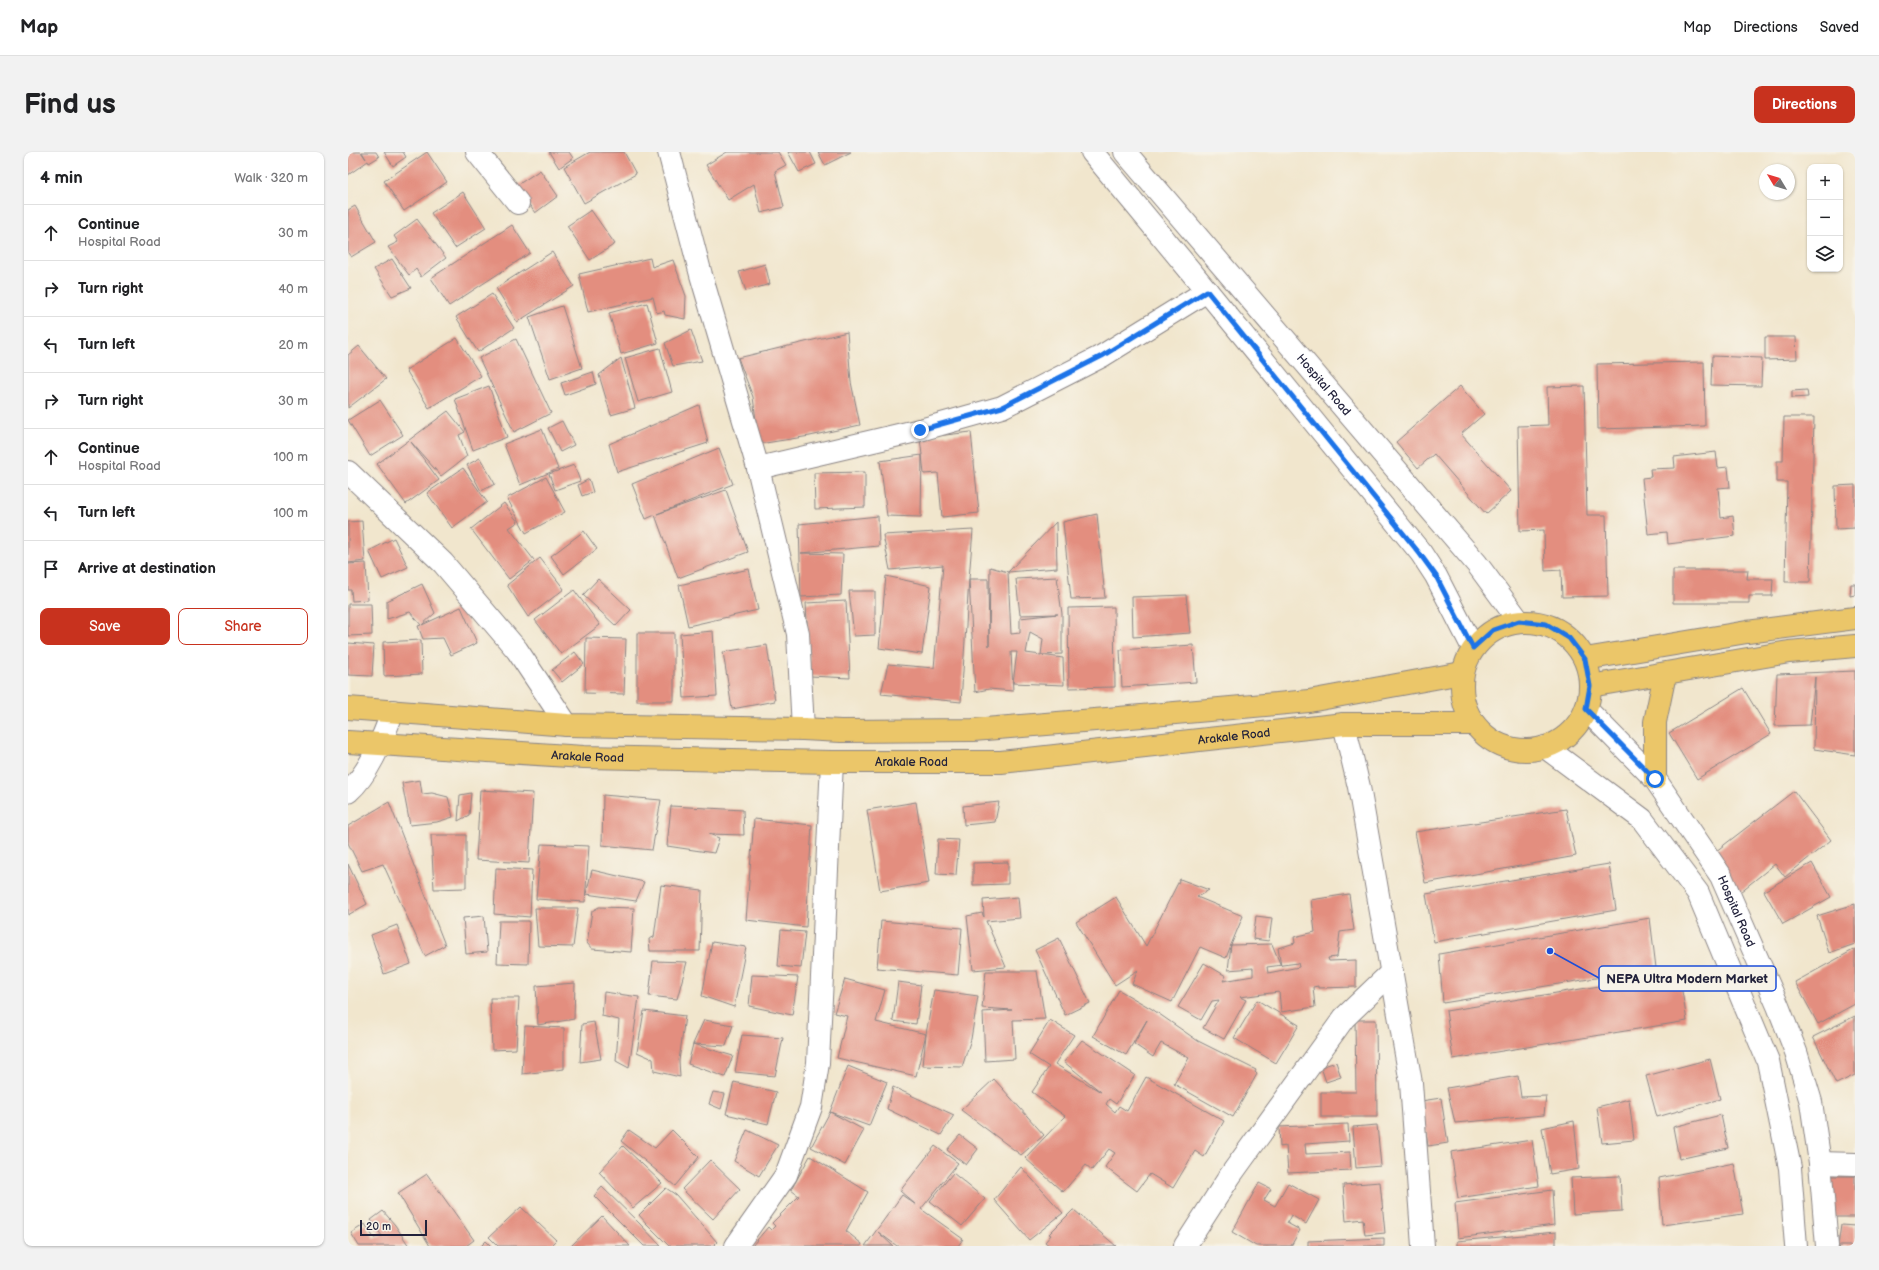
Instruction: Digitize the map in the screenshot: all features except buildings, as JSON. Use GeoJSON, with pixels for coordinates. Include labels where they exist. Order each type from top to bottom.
{"type":"FeatureCollection","features":[{"type":"Feature","properties":{"kind":"main road"},"geometry":{"type":"LineString","coordinates":[[1585,659],[1747,632],[1855,618]]}},
{"type":"Feature","properties":{"kind":"main road"},"geometry":{"type":"LineString","coordinates":[[1519,621],[1546,624],[1569,638],[1585,659],[1590,686],[1586,709],[1569,734],[1545,747],[1519,751],[1493,742],[1473,724],[1462,700],[1462,673],[1473,648],[1493,630],[1519,621]]}},
{"type":"Feature","properties":{"kind":"main road"},"geometry":{"type":"LineString","coordinates":[[1590,686],[1789,652],[1855,646]]}},
{"type":"Feature","properties":{"kind":"main road"},"geometry":{"type":"LineString","coordinates":[[348,708],[566,725],[841,731],[973,730],[1309,701],[1462,673]]}},
{"type":"Feature","properties":{"kind":"main road"},"geometry":{"type":"LineString","coordinates":[[1655,779],[1655,722],[1666,674]]}},
{"type":"Feature","properties":{"kind":"main road","name":"Arakale Road"},"geometry":{"type":"LineString","coordinates":[[348,742],[584,757],[832,762],[1001,762],[1344,724],[1473,724]]}},
{"type":"Feature","properties":{"kind":"street"},"geometry":{"type":"LineString","coordinates":[[477,152],[518,203]]}},
{"type":"Feature","properties":{"kind":"street"},"geometry":{"type":"LineString","coordinates":[[669,152],[700,275],[758,468],[798,634],[803,729]]}},
{"type":"Feature","properties":{"kind":"street"},"geometry":{"type":"LineString","coordinates":[[1092,152],[1207,291],[1420,554],[1436,576],[1473,648]]}},
{"type":"Feature","properties":{"kind":"street","name":"Hospital Road"},"geometry":{"type":"LineString","coordinates":[[1125,152],[1476,564],[1519,621]]}},
{"type":"Feature","properties":{"kind":"street"},"geometry":{"type":"LineString","coordinates":[[758,468],[920,430],[1002,407],[1102,356],[1207,291]]}},
{"type":"Feature","properties":{"kind":"street"},"geometry":{"type":"LineString","coordinates":[[348,472],[443,563],[517,650],[566,725]]}},
{"type":"Feature","properties":{"kind":"street","name":"Hospital Road"},"geometry":{"type":"LineString","coordinates":[[1586,709],[1655,779],[1721,876],[1778,1006],[1796,1052],[1811,1102],[1820,1164],[1827,1246]]}},
{"type":"Feature","properties":{"kind":"street"},"geometry":{"type":"LineString","coordinates":[[348,792],[368,767],[380,744],[393,711]]}},
{"type":"Feature","properties":{"kind":"street"},"geometry":{"type":"LineString","coordinates":[[1344,724],[1358,787],[1411,1083],[1423,1246]]}},
{"type":"Feature","properties":{"kind":"street"},"geometry":{"type":"LineString","coordinates":[[1545,747],[1642,819],[1698,893],[1768,1061],[1790,1168],[1796,1246]]}},
{"type":"Feature","properties":{"kind":"street"},"geometry":{"type":"LineString","coordinates":[[736,1246],[786,1175],[811,1107],[818,1063],[832,762]]}},
{"type":"Feature","properties":{"kind":"street"},"geometry":{"type":"LineString","coordinates":[[1185,1246],[1230,1176],[1344,1018],[1392,972]]}},
{"type":"Feature","properties":{"kind":"street"},"geometry":{"type":"LineString","coordinates":[[1820,1164],[1855,1164]]}},
{"type":"Feature","properties":{"kind":"place","name":"NEPA Ultra Modern Market"},"geometry":{"type":"Point","coordinates":[1550,951]}},
{"type":"Feature","properties":{"kind":"route"},"geometry":{"type":"LineString","coordinates":[[920,430],[1002,407],[1102,356],[1207,291],[1420,554],[1436,576],[1473,648],[1493,630],[1519,621],[1546,624],[1569,638],[1585,659],[1590,686],[1586,709],[1655,779]]}}]}
